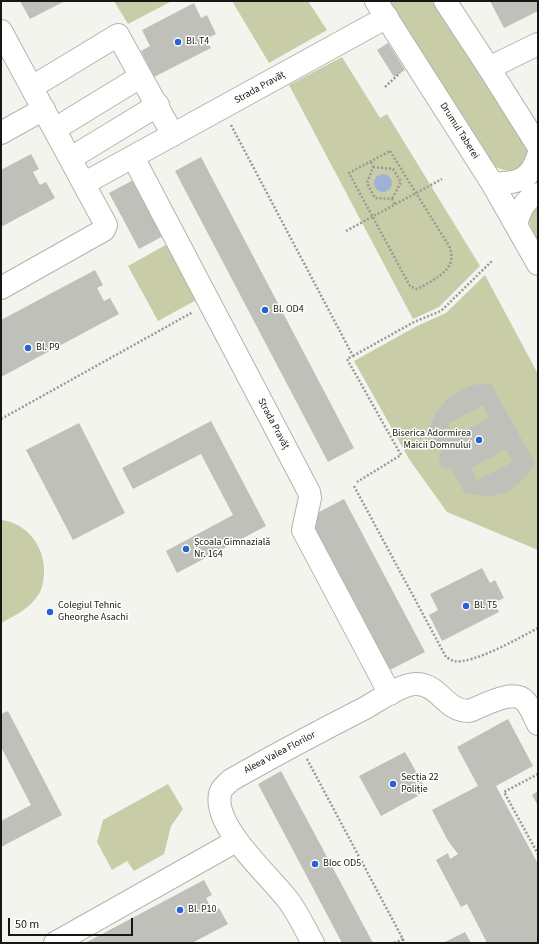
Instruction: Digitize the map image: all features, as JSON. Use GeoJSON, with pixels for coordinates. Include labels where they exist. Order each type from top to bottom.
{"type":"FeatureCollection","features":[{"type":"Feature","properties":{"kind":"street"},"geometry":{"type":"LineString","coordinates":[[444,1],[489,68],[538,146]]}},
{"type":"Feature","properties":{"kind":"street","name":"Strada Pravăț"},"geometry":{"type":"LineString","coordinates":[[85,183],[222,108],[382,9]]}},
{"type":"Feature","properties":{"kind":"street","name":"Drumul Taberei"},"geometry":{"type":"LineString","coordinates":[[382,9],[492,183],[538,264]]}},
{"type":"Feature","properties":{"kind":"street"},"geometry":{"type":"LineString","coordinates":[[1,31],[105,221],[104,230],[1,288]]}},
{"type":"Feature","properties":{"kind":"street"},"geometry":{"type":"LineString","coordinates":[[32,87],[118,35],[173,135]]}},
{"type":"Feature","properties":{"kind":"street"},"geometry":{"type":"LineString","coordinates":[[489,68],[538,44]]}},
{"type":"Feature","properties":{"kind":"street"},"geometry":{"type":"LineString","coordinates":[[55,129],[140,77]]}},
{"type":"Feature","properties":{"kind":"street"},"geometry":{"type":"LineString","coordinates":[[71,158],[158,106]]}},
{"type":"Feature","properties":{"kind":"street"},"geometry":{"type":"LineString","coordinates":[[1,133],[44,110]]}},
{"type":"Feature","properties":{"kind":"street"},"geometry":{"type":"LineString","coordinates":[[492,183],[515,182],[523,178],[530,172],[538,156]]}},
{"type":"Feature","properties":{"kind":"street","name":"Strada Pravăț"},"geometry":{"type":"LineString","coordinates":[[133,157],[309,492],[310,498],[303,530],[390,694]]}},
{"type":"Feature","properties":{"kind":"street"},"geometry":{"type":"LineString","coordinates":[[516,224],[520,210],[526,202],[538,194]]}},
{"type":"Feature","properties":{"kind":"street","name":"Aleea Valea Florilor"},"geometry":{"type":"LineString","coordinates":[[313,943],[289,900],[236,841],[219,804],[220,793],[223,787],[231,780],[390,694],[408,686],[422,685],[435,692],[454,708],[463,711],[469,711],[507,696],[516,696],[525,701],[538,724]]}},
{"type":"Feature","properties":{"kind":"street"},"geometry":{"type":"LineString","coordinates":[[55,943],[236,841]]}},
{"type":"Feature","properties":{"kind":"path"},"geometry":{"type":"LineString","coordinates":[[385,87],[400,73]]}},
{"type":"Feature","properties":{"kind":"path"},"geometry":{"type":"LineString","coordinates":[[222,108],[353,356]]}},
{"type":"Feature","properties":{"kind":"path"},"geometry":{"type":"LineString","coordinates":[[390,151],[451,249],[451,264],[446,272],[420,288],[413,288],[410,286],[349,173],[371,162],[390,151]]}},
{"type":"Feature","properties":{"kind":"path"},"geometry":{"type":"LineString","coordinates":[[371,162],[373,167],[367,183],[375,198],[392,199]]}},
{"type":"Feature","properties":{"kind":"path"},"geometry":{"type":"LineString","coordinates":[[373,167],[393,169],[401,182],[392,199]]}},
{"type":"Feature","properties":{"kind":"path"},"geometry":{"type":"LineString","coordinates":[[346,231],[442,179]]}},
{"type":"Feature","properties":{"kind":"path"},"geometry":{"type":"LineString","coordinates":[[392,199],[395,204]]}},
{"type":"Feature","properties":{"kind":"path"},"geometry":{"type":"LineString","coordinates":[[357,482],[400,455],[347,359],[414,322],[442,311],[492,261]]}},
{"type":"Feature","properties":{"kind":"path"},"geometry":{"type":"LineString","coordinates":[[1,418],[209,302]]}},
{"type":"Feature","properties":{"kind":"path"},"geometry":{"type":"LineString","coordinates":[[354,486],[446,657],[455,661],[470,658],[499,648],[538,628]]}},
{"type":"Feature","properties":{"kind":"path"},"geometry":{"type":"LineString","coordinates":[[299,743],[405,943]]}},
{"type":"Feature","properties":{"kind":"path"},"geometry":{"type":"LineString","coordinates":[[538,774],[504,792],[538,854]]}},
{"type":"Feature","properties":{"kind":"path"},"geometry":{"type":"LineString","coordinates":[[394,943],[403,939]]}},
{"type":"Feature","properties":{"kind":"green space"},"geometry":{"type":"Polygon","coordinates":[[[114,1],[172,1],[128,24],[114,1]]]}},
{"type":"Feature","properties":{"kind":"green space"},"geometry":{"type":"Polygon","coordinates":[[[232,1],[308,1],[327,30],[269,63],[232,1]]]}},
{"type":"Feature","properties":{"kind":"green space"},"geometry":{"type":"Polygon","coordinates":[[[388,1],[432,1],[527,146],[526,160],[523,165],[514,170],[508,171],[494,166],[388,1]]]}},
{"type":"Feature","properties":{"kind":"green space"},"geometry":{"type":"Polygon","coordinates":[[[342,57],[380,118],[387,114],[480,266],[439,307],[413,319],[289,85],[342,57]]]}},
{"type":"Feature","properties":{"kind":"green space"},"geometry":{"type":"Polygon","coordinates":[[[538,205],[538,241],[529,222],[529,218],[533,210],[538,205]]]}},
{"type":"Feature","properties":{"kind":"green space"},"geometry":{"type":"Polygon","coordinates":[[[171,242],[202,297],[158,321],[128,266],[171,242]]]}},
{"type":"Feature","properties":{"kind":"green space"},"geometry":{"type":"Polygon","coordinates":[[[485,275],[538,374],[538,550],[447,512],[409,459],[354,361],[417,326],[446,313],[485,275]]]}},
{"type":"Feature","properties":{"kind":"green space"},"geometry":{"type":"Polygon","coordinates":[[[1,520],[11,522],[19,526],[33,538],[42,555],[44,575],[43,584],[38,596],[29,606],[1,623],[1,520]]]}},
{"type":"Feature","properties":{"kind":"green space"},"geometry":{"type":"Polygon","coordinates":[[[168,784],[183,809],[171,826],[164,854],[134,871],[127,861],[112,870],[97,842],[103,820],[168,784]]]}},
{"type":"Feature","properties":{"kind":"water"},"geometry":{"type":"Polygon","coordinates":[[[379,174],[387,174],[392,179],[390,190],[387,192],[379,192],[374,187],[374,179],[379,174]]]}},
{"type":"Feature","properties":{"kind":"building"},"geometry":{"type":"Polygon","coordinates":[[[20,1],[65,1],[30,19],[20,1]]]}},
{"type":"Feature","properties":{"kind":"building"},"geometry":{"type":"Polygon","coordinates":[[[490,1],[538,1],[538,11],[504,28],[490,1]]]}},
{"type":"Feature","properties":{"kind":"building","name":"Bl. T4"},"geometry":{"type":"Polygon","coordinates":[[[194,3],[201,18],[207,15],[216,34],[206,39],[211,48],[154,77],[141,51],[150,46],[142,30],[194,3]]]}},
{"type":"Feature","properties":{"kind":"building"},"geometry":{"type":"Polygon","coordinates":[[[388,43],[405,70],[394,77],[377,50],[388,43]]]}},
{"type":"Feature","properties":{"kind":"building"},"geometry":{"type":"Polygon","coordinates":[[[31,154],[39,169],[33,172],[40,185],[46,182],[55,198],[1,227],[1,170],[31,154]]]}},
{"type":"Feature","properties":{"kind":"building","name":"Bl. OD4"},"geometry":{"type":"Polygon","coordinates":[[[201,157],[354,448],[328,462],[175,171],[201,157]]]}},
{"type":"Feature","properties":{"kind":"building"},"geometry":{"type":"Polygon","coordinates":[[[137,178],[167,234],[139,249],[109,193],[137,178]]]}},
{"type":"Feature","properties":{"kind":"building","name":"Bl. P9"},"geometry":{"type":"Polygon","coordinates":[[[95,270],[103,285],[97,288],[104,301],[110,298],[119,314],[1,377],[1,320],[95,270]]]}},
{"type":"Feature","properties":{"kind":"building","name":"Biserica Adormirea Maicii Domnului"},"geometry":{"type":"Polygon","coordinates":[[[478,384],[491,384],[535,463],[527,476],[508,492],[488,497],[464,492],[451,468],[445,468],[440,465],[439,456],[442,451],[429,428],[436,413],[447,399],[467,387],[478,384]],[[483,405],[448,424],[454,436],[489,418],[483,405]],[[506,449],[471,468],[477,480],[513,462],[506,449]]]}},
{"type":"Feature","properties":{"kind":"building"},"geometry":{"type":"Polygon","coordinates":[[[211,421],[266,526],[177,573],[166,551],[233,515],[201,454],[133,489],[122,468],[211,421]]]}},
{"type":"Feature","properties":{"kind":"building"},"geometry":{"type":"Polygon","coordinates":[[[79,423],[125,513],[73,540],[26,450],[79,423]]]}},
{"type":"Feature","properties":{"kind":"building"},"geometry":{"type":"Polygon","coordinates":[[[344,499],[425,652],[386,672],[312,530],[319,512],[344,499]]]}},
{"type":"Feature","properties":{"kind":"building","name":"Bl. T5"},"geometry":{"type":"Polygon","coordinates":[[[482,568],[490,583],[495,580],[504,598],[494,603],[499,612],[442,641],[429,615],[438,610],[430,594],[482,568]]]}},
{"type":"Feature","properties":{"kind":"building"},"geometry":{"type":"Polygon","coordinates":[[[8,711],[62,815],[1,847],[1,821],[31,805],[1,747],[1,714],[8,711]]]}},
{"type":"Feature","properties":{"kind":"building"},"geometry":{"type":"Polygon","coordinates":[[[508,719],[533,766],[496,786],[538,864],[538,943],[487,943],[467,904],[461,907],[436,860],[448,853],[450,859],[458,854],[448,841],[432,810],[478,786],[457,747],[508,719]]]}},
{"type":"Feature","properties":{"kind":"building","name":"Secția 22 Poliție"},"geometry":{"type":"Polygon","coordinates":[[[405,752],[427,791],[381,816],[359,776],[405,752]]]}},
{"type":"Feature","properties":{"kind":"building","name":"Bloc OD5"},"geometry":{"type":"Polygon","coordinates":[[[281,771],[373,943],[342,943],[258,784],[281,771]]]}},
{"type":"Feature","properties":{"kind":"building"},"geometry":{"type":"Polygon","coordinates":[[[538,791],[538,806],[532,795],[538,791]]]}},
{"type":"Feature","properties":{"kind":"building","name":"Bl. P10"},"geometry":{"type":"Polygon","coordinates":[[[204,880],[212,895],[206,898],[213,912],[219,908],[228,924],[192,943],[85,943],[204,880]]]}},
{"type":"Feature","properties":{"kind":"building"},"geometry":{"type":"Polygon","coordinates":[[[465,932],[471,943],[443,943],[465,932]]]}},
{"type":"Feature","properties":{"kind":"place","name":"Bl. T4"},"geometry":{"type":"Point","coordinates":[178,42]}},
{"type":"Feature","properties":{"kind":"place","name":"Bl. OD4"},"geometry":{"type":"Point","coordinates":[265,310]}},
{"type":"Feature","properties":{"kind":"place","name":"Bl. P9"},"geometry":{"type":"Point","coordinates":[28,348]}},
{"type":"Feature","properties":{"kind":"place","name":"Biserica Adormirea Maicii Domnului"},"geometry":{"type":"Point","coordinates":[479,440]}},
{"type":"Feature","properties":{"kind":"place","name":"Școala Gimnazială Nr. 164"},"geometry":{"type":"Point","coordinates":[186,549]}},
{"type":"Feature","properties":{"kind":"place","name":"Bl. T5"},"geometry":{"type":"Point","coordinates":[466,606]}},
{"type":"Feature","properties":{"kind":"place","name":"Colegiul Tehnic Gheorghe Asachi"},"geometry":{"type":"Point","coordinates":[50,612]}},
{"type":"Feature","properties":{"kind":"place","name":"Secția 22 Poliție"},"geometry":{"type":"Point","coordinates":[393,784]}},
{"type":"Feature","properties":{"kind":"place","name":"Bloc OD5"},"geometry":{"type":"Point","coordinates":[315,864]}},
{"type":"Feature","properties":{"kind":"place","name":"Bl. P10"},"geometry":{"type":"Point","coordinates":[180,910]}}]}
